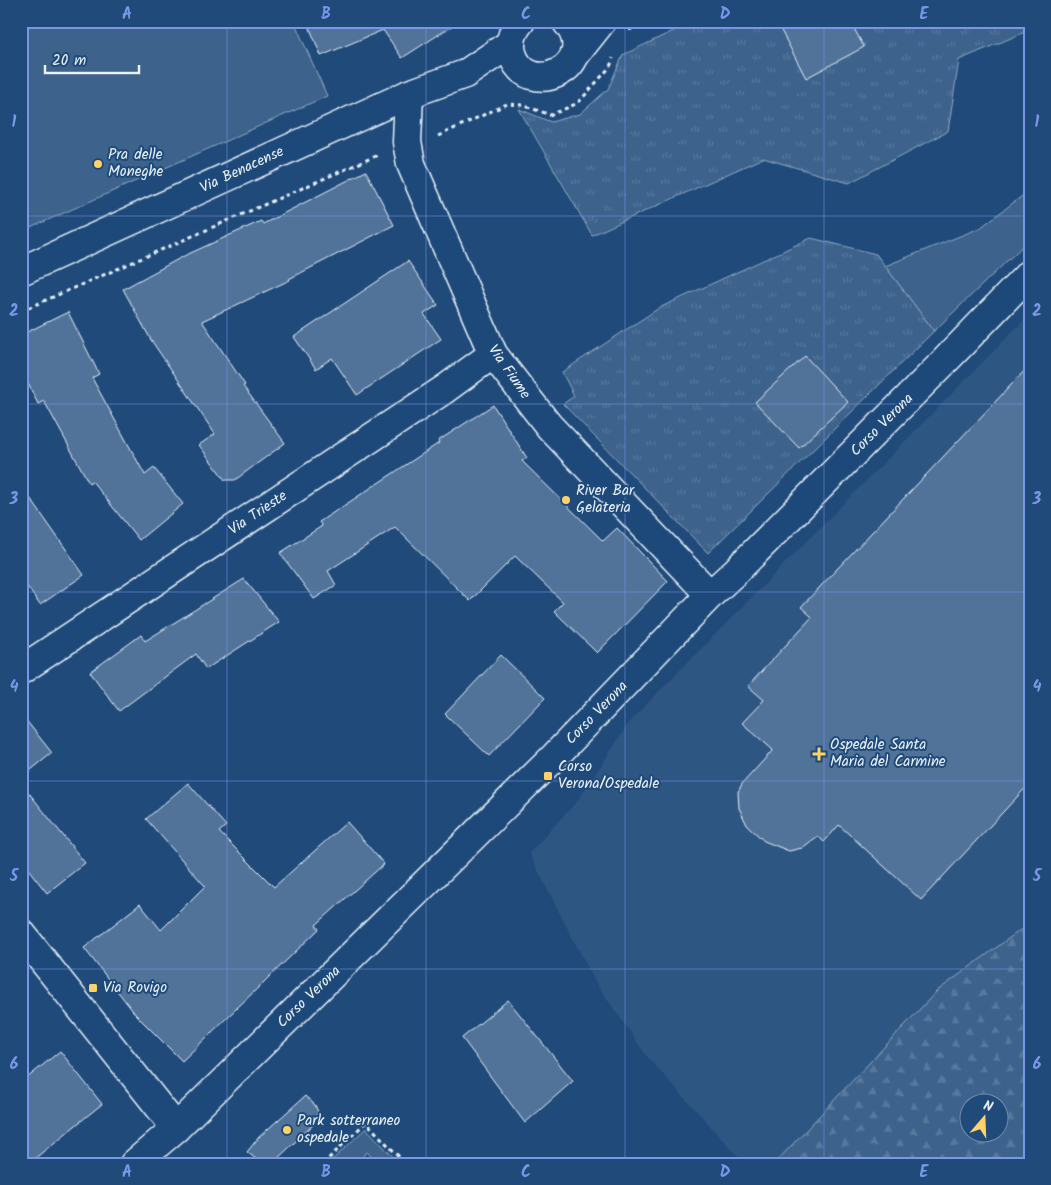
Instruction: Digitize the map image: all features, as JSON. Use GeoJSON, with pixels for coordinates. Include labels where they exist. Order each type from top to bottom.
{"type":"FeatureCollection","features":[{"type":"Feature","properties":{"kind":"street"},"geometry":{"type":"LineString","coordinates":[[566,21],[575,36],[575,55]]}},
{"type":"Feature","properties":{"kind":"street","name":"Via Benacense"},"geometry":{"type":"LineString","coordinates":[[518,27],[512,52],[515,60],[528,73],[546,77],[564,70],[575,55],[613,27]]}},
{"type":"Feature","properties":{"kind":"street","name":"Via Benacense"},"geometry":{"type":"LineString","coordinates":[[466,74],[518,27]]}},
{"type":"Feature","properties":{"kind":"street","name":"Via Benacense"},"geometry":{"type":"LineString","coordinates":[[21,271],[409,94],[466,74],[528,73]]}},
{"type":"Feature","properties":{"kind":"street","name":"Via Fiume"},"geometry":{"type":"LineString","coordinates":[[409,94],[407,142],[411,164],[493,354],[549,426],[710,595]]}},
{"type":"Feature","properties":{"kind":"street","name":"Corso Verona"},"geometry":{"type":"LineString","coordinates":[[134,1164],[176,1128],[553,758],[710,595],[934,372],[1030,273]]}},
{"type":"Feature","properties":{"kind":"street","name":"Via Trieste"},"geometry":{"type":"LineString","coordinates":[[21,670],[445,389],[493,354]]}},
{"type":"Feature","properties":{"kind":"street"},"geometry":{"type":"LineString","coordinates":[[21,933],[176,1128]]}},
{"type":"Feature","properties":{"kind":"path"},"geometry":{"type":"LineString","coordinates":[[613,27],[648,21]]}},
{"type":"Feature","properties":{"kind":"path"},"geometry":{"type":"LineString","coordinates":[[21,311],[407,142],[427,141],[507,104],[522,105],[551,115],[578,103],[610,67],[614,53]]}},
{"type":"Feature","properties":{"kind":"path"},"geometry":{"type":"LineString","coordinates":[[322,1164],[366,1122],[406,1164]]}},
{"type":"Feature","properties":{"kind":"shaded area","name":"Ospedale Santa Maria del Carmine"},"geometry":{"type":"Polygon","coordinates":[[[1030,314],[1030,923],[937,991],[774,1164],[745,1164],[649,1059],[595,982],[529,853],[578,800],[631,720],[1030,314]]]}},
{"type":"Feature","properties":{"kind":"green space","name":"Pra delle Moneghe"},"geometry":{"type":"Polygon","coordinates":[[[21,21],[294,21],[327,96],[21,232],[21,21]]]}},
{"type":"Feature","properties":{"kind":"green space"},"geometry":{"type":"Polygon","coordinates":[[[694,21],[1030,21],[1030,30],[959,60],[948,131],[849,183],[763,158],[592,235],[519,109],[551,122],[580,114],[608,89],[623,55],[694,21]]]}},
{"type":"Feature","properties":{"kind":"green space"},"geometry":{"type":"Polygon","coordinates":[[[1030,190],[1030,239],[934,331],[885,266],[980,228],[1030,190]]]}},
{"type":"Feature","properties":{"kind":"green space"},"geometry":{"type":"Polygon","coordinates":[[[811,238],[876,254],[934,331],[708,553],[563,404],[574,396],[562,372],[659,308],[811,238]]]}},
{"type":"Feature","properties":{"kind":"green space"},"geometry":{"type":"Polygon","coordinates":[[[1030,923],[1030,1164],[774,1164],[937,991],[1030,923]]]}},
{"type":"Feature","properties":{"kind":"green space"},"geometry":{"type":"Polygon","coordinates":[[[366,1128],[400,1164],[378,1164],[367,1152],[355,1164],[328,1164],[366,1128]]]}},
{"type":"Feature","properties":{"kind":"building"},"geometry":{"type":"Polygon","coordinates":[[[307,21],[460,21],[402,58],[383,30],[321,56],[307,21]]]}},
{"type":"Feature","properties":{"kind":"building"},"geometry":{"type":"Polygon","coordinates":[[[776,21],[850,21],[864,47],[806,78],[776,21]]]}},
{"type":"Feature","properties":{"kind":"building"},"geometry":{"type":"Polygon","coordinates":[[[366,171],[394,225],[290,280],[202,321],[245,385],[243,386],[285,443],[235,480],[225,480],[199,445],[215,434],[151,340],[123,289],[184,256],[261,221],[263,224],[366,171]]]}},
{"type":"Feature","properties":{"kind":"building"},"geometry":{"type":"Polygon","coordinates":[[[408,261],[438,305],[424,314],[441,339],[357,395],[332,358],[316,369],[294,337],[408,261]]]}},
{"type":"Feature","properties":{"kind":"building"},"geometry":{"type":"Polygon","coordinates":[[[68,312],[99,374],[92,378],[145,475],[154,468],[183,504],[139,540],[92,481],[89,483],[44,401],[38,404],[21,369],[21,335],[68,312]]]}},
{"type":"Feature","properties":{"kind":"building"},"geometry":{"type":"Polygon","coordinates":[[[805,356],[848,402],[799,448],[755,402],[805,356]]]}},
{"type":"Feature","properties":{"kind":"building"},"geometry":{"type":"Polygon","coordinates":[[[1030,365],[1030,783],[921,900],[839,825],[824,842],[818,836],[802,848],[789,851],[764,841],[747,825],[739,808],[738,792],[742,784],[773,750],[742,723],[764,700],[748,686],[812,617],[801,607],[1030,365]]]}},
{"type":"Feature","properties":{"kind":"building"},"geometry":{"type":"Polygon","coordinates":[[[493,405],[527,458],[522,461],[603,541],[617,528],[668,581],[597,653],[554,611],[563,602],[515,556],[470,601],[395,527],[328,571],[336,585],[314,599],[280,553],[322,526],[319,522],[493,405]]]}},
{"type":"Feature","properties":{"kind":"building"},"geometry":{"type":"Polygon","coordinates":[[[21,485],[84,575],[40,605],[21,578],[21,485]]]}},
{"type":"Feature","properties":{"kind":"building"},"geometry":{"type":"Polygon","coordinates":[[[244,579],[279,622],[206,669],[196,654],[119,711],[90,672],[141,635],[145,641],[244,579]]]}},
{"type":"Feature","properties":{"kind":"building"},"geometry":{"type":"Polygon","coordinates":[[[501,655],[545,698],[489,756],[445,714],[501,655]]]}},
{"type":"Feature","properties":{"kind":"building"},"geometry":{"type":"Polygon","coordinates":[[[21,714],[52,753],[21,778],[21,714]]]}},
{"type":"Feature","properties":{"kind":"building"},"geometry":{"type":"Polygon","coordinates":[[[21,783],[85,863],[47,893],[21,860],[21,783]]]}},
{"type":"Feature","properties":{"kind":"building"},"geometry":{"type":"Polygon","coordinates":[[[188,783],[226,826],[219,832],[274,887],[347,822],[384,864],[316,925],[319,929],[182,1061],[136,1015],[84,948],[140,904],[161,930],[205,886],[146,819],[188,783]]]}},
{"type":"Feature","properties":{"kind":"building"},"geometry":{"type":"Polygon","coordinates":[[[508,1000],[573,1081],[525,1123],[462,1038],[508,1000]]]}},
{"type":"Feature","properties":{"kind":"building"},"geometry":{"type":"Polygon","coordinates":[[[60,1051],[102,1104],[28,1164],[21,1164],[21,1083],[60,1051]]]}},
{"type":"Feature","properties":{"kind":"building","name":"Park sotterraneo ospedale"},"geometry":{"type":"Polygon","coordinates":[[[305,1096],[315,1105],[318,1112],[315,1123],[273,1163],[260,1162],[247,1152],[259,1137],[305,1096]]]}},
{"type":"Feature","properties":{"kind":"place","name":"Pra delle Moneghe"},"geometry":{"type":"Point","coordinates":[98,164]}},
{"type":"Feature","properties":{"kind":"place","name":"River Bar Gelateria"},"geometry":{"type":"Point","coordinates":[566,500]}},
{"type":"Feature","properties":{"kind":"place","name":"Ospedale Santa Maria del Carmine"},"geometry":{"type":"Point","coordinates":[819,754]}},
{"type":"Feature","properties":{"kind":"place","name":"Corso Verona/Ospedale"},"geometry":{"type":"Point","coordinates":[548,776]}},
{"type":"Feature","properties":{"kind":"place","name":"Via Rovigo"},"geometry":{"type":"Point","coordinates":[93,988]}},
{"type":"Feature","properties":{"kind":"place","name":"Park sotterraneo ospedale"},"geometry":{"type":"Point","coordinates":[287,1130]}}]}
